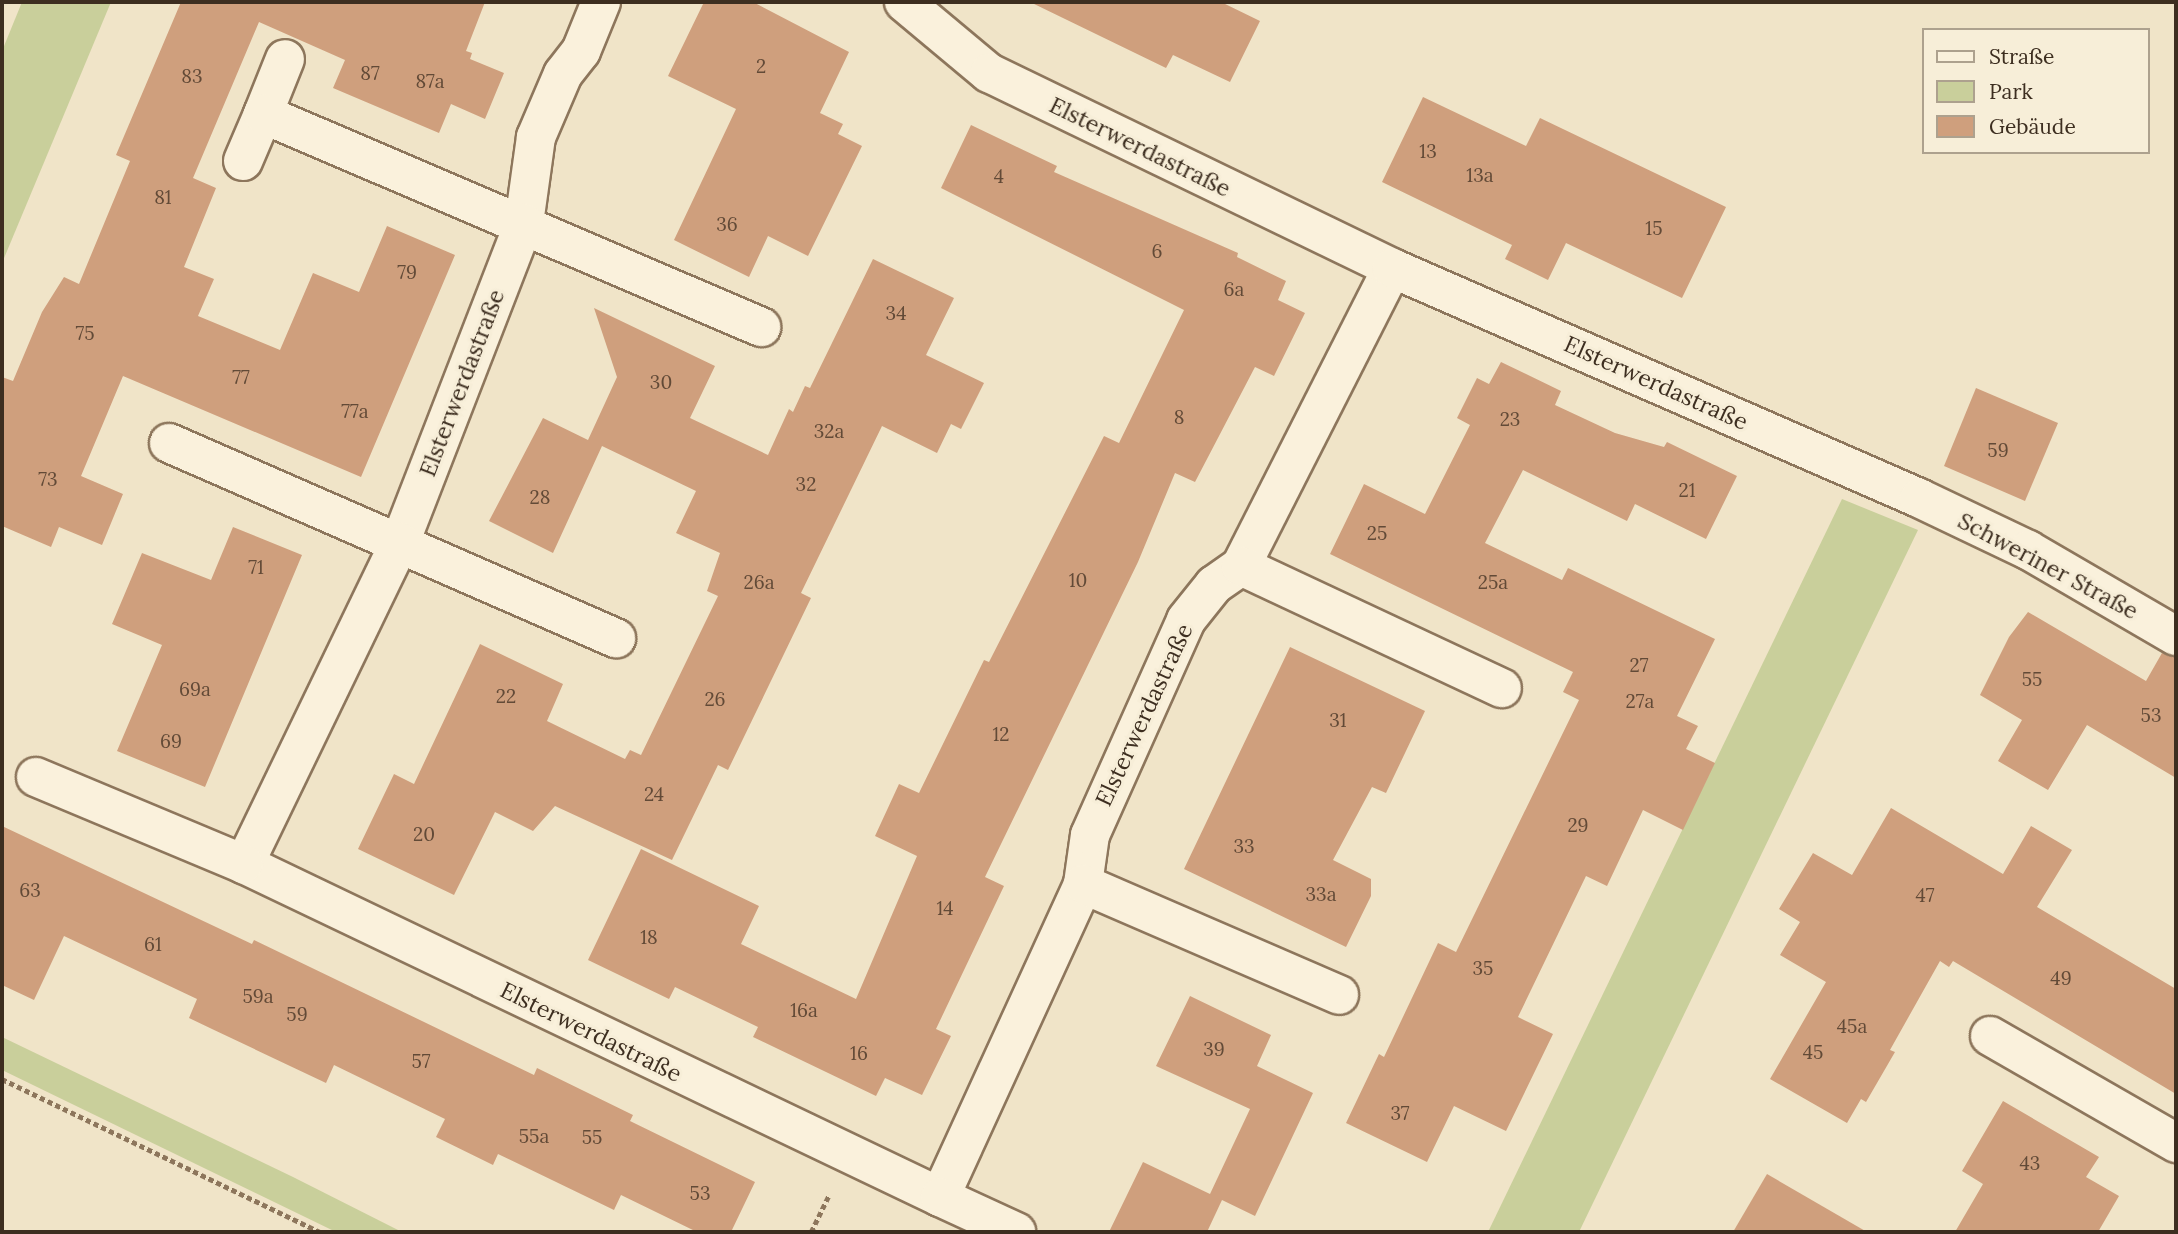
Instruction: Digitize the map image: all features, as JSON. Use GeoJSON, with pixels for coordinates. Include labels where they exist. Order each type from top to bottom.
{"type":"FeatureCollection","features":[{"type":"Feature","properties":{"kind":"street","name":"Elsterwerdastraße"},"geometry":{"type":"LineString","coordinates":[[244,864],[400,542],[524,223],[536,137],[601,2]]}},
{"type":"Feature","properties":{"kind":"street","name":"Elsterwerdastraße"},"geometry":{"type":"LineString","coordinates":[[904,2],[989,73],[1392,268],[1919,498]]}},
{"type":"Feature","properties":{"kind":"street"},"geometry":{"type":"LineString","coordinates":[[243,161],[285,60]]}},
{"type":"Feature","properties":{"kind":"street"},"geometry":{"type":"LineString","coordinates":[[263,114],[524,223],[761,327]]}},
{"type":"Feature","properties":{"kind":"street","name":"Elsterwerdastraße"},"geometry":{"type":"LineString","coordinates":[[940,1197],[1083,884],[1090,835],[1186,620],[1214,585],[1241,566],[1392,268]]}},
{"type":"Feature","properties":{"kind":"street"},"geometry":{"type":"LineString","coordinates":[[169,443],[616,638]]}},
{"type":"Feature","properties":{"kind":"street","name":"Schweriner Straße"},"geometry":{"type":"LineString","coordinates":[[1919,498],[2028,550],[2176,636]]}},
{"type":"Feature","properties":{"kind":"street"},"geometry":{"type":"LineString","coordinates":[[1241,566],[1502,688]]}},
{"type":"Feature","properties":{"kind":"street","name":"Elsterwerdastraße"},"geometry":{"type":"LineString","coordinates":[[36,777],[244,864],[1016,1232]]}},
{"type":"Feature","properties":{"kind":"street"},"geometry":{"type":"LineString","coordinates":[[1083,884],[1339,995]]}},
{"type":"Feature","properties":{"kind":"street"},"geometry":{"type":"LineString","coordinates":[[1990,1036],[2176,1143]]}},
{"type":"Feature","properties":{"kind":"path"},"geometry":{"type":"LineString","coordinates":[[2,1079],[320,1232]]}},
{"type":"Feature","properties":{"kind":"green space"},"geometry":{"type":"Polygon","coordinates":[[[22,2],[111,2],[2,263],[2,51],[22,2]]]}},
{"type":"Feature","properties":{"kind":"green space"},"geometry":{"type":"Polygon","coordinates":[[[1842,499],[1918,530],[1579,1232],[1488,1232],[1842,499]]]}},
{"type":"Feature","properties":{"kind":"green space"},"geometry":{"type":"Polygon","coordinates":[[[2,1037],[402,1232],[336,1232],[2,1070],[2,1037]]]}},
{"type":"Feature","properties":{"kind":"building"},"geometry":{"type":"Polygon","coordinates":[[[181,2],[485,2],[466,51],[472,53],[470,59],[504,73],[485,119],[451,104],[439,133],[333,88],[345,60],[259,22],[193,178],[216,188],[184,267],[214,279],[198,316],[280,350],[313,273],[359,292],[387,226],[455,255],[361,477],[123,376],[81,476],[123,494],[102,545],[59,527],[51,547],[2,526],[2,377],[13,381],[42,312],[64,277],[79,284],[130,161],[116,155],[181,2]]]}},
{"type":"Feature","properties":{"kind":"building"},"geometry":{"type":"Polygon","coordinates":[[[704,2],[753,2],[849,52],[820,113],[843,124],[838,134],[862,146],[808,256],[768,236],[749,277],[674,240],[736,109],[668,76],[704,2]]]}},
{"type":"Feature","properties":{"kind":"building"},"geometry":{"type":"Polygon","coordinates":[[[1030,2],[1221,2],[1260,21],[1230,82],[1173,55],[1166,68],[1030,2]]]}},
{"type":"Feature","properties":{"kind":"building"},"geometry":{"type":"Polygon","coordinates":[[[1423,97],[1526,146],[1540,118],[1726,207],[1682,298],[1566,243],[1548,280],[1505,259],[1512,245],[1382,182],[1423,97]]]}},
{"type":"Feature","properties":{"kind":"building"},"geometry":{"type":"Polygon","coordinates":[[[971,125],[1057,166],[1054,172],[1238,253],[1237,257],[1286,281],[1278,300],[1305,313],[1274,376],[1255,367],[1195,482],[1175,473],[1138,562],[985,877],[1004,886],[936,1029],[951,1036],[922,1095],[885,1078],[876,1096],[753,1037],[758,1027],[675,987],[669,999],[588,960],[641,849],[759,906],[741,944],[856,999],[917,856],[875,836],[899,784],[919,793],[984,660],[989,662],[1104,436],[1119,443],[1184,310],[941,188],[971,125]]]}},
{"type":"Feature","properties":{"kind":"building"},"geometry":{"type":"Polygon","coordinates":[[[873,259],[954,298],[926,355],[984,383],[961,429],[951,424],[937,453],[882,426],[801,593],[811,598],[728,770],[718,765],[672,860],[555,806],[533,831],[495,812],[454,895],[358,849],[394,774],[414,784],[480,644],[563,684],[547,721],[625,759],[630,750],[641,755],[718,596],[707,591],[720,553],[676,533],[696,491],[602,446],[553,553],[489,521],[543,418],[588,440],[617,377],[594,308],[715,366],[690,418],[768,455],[789,409],[793,412],[805,386],[810,388],[873,259]]]}},
{"type":"Feature","properties":{"kind":"building"},"geometry":{"type":"Polygon","coordinates":[[[1501,362],[1561,391],[1555,405],[1615,433],[1664,447],[1667,442],[1737,476],[1706,539],[1635,504],[1627,521],[1523,470],[1485,543],[1562,580],[1568,568],[1715,639],[1677,716],[1698,726],[1686,749],[1715,763],[1683,830],[1643,810],[1607,886],[1586,876],[1518,1017],[1553,1034],[1506,1131],[1454,1106],[1427,1162],[1346,1123],[1379,1054],[1384,1057],[1438,943],[1456,952],[1579,700],[1563,692],[1573,672],[1330,554],[1364,484],[1425,514],[1470,425],[1457,418],[1477,378],[1489,384],[1501,362]]]}},
{"type":"Feature","properties":{"kind":"building"},"geometry":{"type":"Polygon","coordinates":[[[1976,388],[2058,423],[2025,501],[1944,466],[1976,388]]]}},
{"type":"Feature","properties":{"kind":"building"},"geometry":{"type":"Polygon","coordinates":[[[233,527],[302,555],[205,787],[117,751],[162,645],[112,624],[142,553],[211,580],[233,527]]]}},
{"type":"Feature","properties":{"kind":"building"},"geometry":{"type":"Polygon","coordinates":[[[2028,612],[2146,681],[2162,653],[2176,658],[2176,778],[2087,725],[2048,790],[1998,761],[2022,720],[1980,695],[2009,637],[2028,612]]]}},
{"type":"Feature","properties":{"kind":"building"},"geometry":{"type":"Polygon","coordinates":[[[1290,647],[1425,711],[1386,793],[1372,787],[1333,860],[1371,879],[1371,896],[1346,947],[1184,869],[1290,647]]]}},
{"type":"Feature","properties":{"kind":"building"},"geometry":{"type":"Polygon","coordinates":[[[1891,808],[2003,874],[2031,826],[2072,850],[2037,907],[2176,989],[2176,1094],[1953,961],[1949,967],[1940,961],[1890,1050],[1895,1052],[1866,1102],[1861,1099],[1847,1123],[1770,1079],[1826,982],[1780,955],[1800,922],[1779,909],[1813,853],[1852,875],[1891,808]]]}},
{"type":"Feature","properties":{"kind":"building"},"geometry":{"type":"Polygon","coordinates":[[[2,826],[252,944],[254,940],[534,1075],[537,1068],[633,1115],[630,1121],[755,1182],[731,1232],[697,1232],[621,1195],[614,1210],[498,1154],[493,1165],[436,1137],[445,1119],[334,1065],[326,1083],[189,1018],[197,999],[64,936],[34,1000],[2,985],[2,826]]]}},
{"type":"Feature","properties":{"kind":"building"},"geometry":{"type":"Polygon","coordinates":[[[1190,996],[1271,1035],[1257,1066],[1313,1093],[1255,1216],[1222,1200],[1207,1232],[1109,1232],[1143,1162],[1210,1194],[1250,1109],[1156,1066],[1190,996]]]}},
{"type":"Feature","properties":{"kind":"building"},"geometry":{"type":"Polygon","coordinates":[[[2003,1101],[2099,1157],[2086,1177],[2119,1196],[2098,1232],[1955,1232],[1983,1184],[1962,1171],[2003,1101]]]}},
{"type":"Feature","properties":{"kind":"building"},"geometry":{"type":"Polygon","coordinates":[[[1767,1174],[1867,1232],[1733,1232],[1767,1174]]]}}]}
